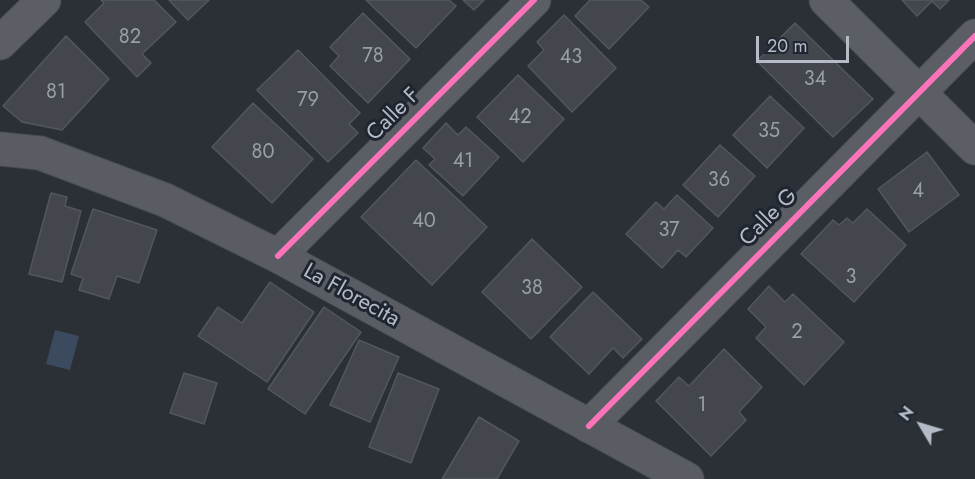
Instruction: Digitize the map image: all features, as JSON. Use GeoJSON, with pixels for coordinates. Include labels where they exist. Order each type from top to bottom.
{"type":"FeatureCollection","features":[{"type":"Feature","properties":{"kind":"main road","name":"La Florecita"},"geometry":{"type":"LineString","coordinates":[[0,149],[40,153],[165,200],[278,256],[687,479]]}},
{"type":"Feature","properties":{"kind":"street"},"geometry":{"type":"LineString","coordinates":[[0,43],[44,0]]}},
{"type":"Feature","properties":{"kind":"street","name":"Calle F"},"geometry":{"type":"LineString","coordinates":[[278,256],[534,0]]}},
{"type":"Feature","properties":{"kind":"street"},"geometry":{"type":"LineString","coordinates":[[826,0],[975,148]]}},
{"type":"Feature","properties":{"kind":"street","name":"Calle G"},"geometry":{"type":"LineString","coordinates":[[589,426],[975,36]]}},
{"type":"Feature","properties":{"kind":"water"},"geometry":{"type":"Polygon","coordinates":[[[55,330],[79,336],[70,370],[46,364],[55,330]]]}},
{"type":"Feature","properties":{"kind":"building"},"geometry":{"type":"Polygon","coordinates":[[[101,0],[154,0],[176,22],[142,54],[151,63],[137,77],[85,22],[104,3],[101,0]]]}},
{"type":"Feature","properties":{"kind":"building"},"geometry":{"type":"Polygon","coordinates":[[[169,0],[209,0],[188,20],[169,0]]]}},
{"type":"Feature","properties":{"kind":"building"},"geometry":{"type":"Polygon","coordinates":[[[366,0],[449,0],[456,6],[416,48],[366,0]]]}},
{"type":"Feature","properties":{"kind":"building"},"geometry":{"type":"Polygon","coordinates":[[[463,0],[484,0],[474,10],[463,0]]]}},
{"type":"Feature","properties":{"kind":"building"},"geometry":{"type":"Polygon","coordinates":[[[590,0],[641,0],[649,7],[609,49],[575,16],[590,0]]]}},
{"type":"Feature","properties":{"kind":"building"},"geometry":{"type":"Polygon","coordinates":[[[902,0],[949,0],[940,9],[932,1],[917,16],[902,0]]]}},
{"type":"Feature","properties":{"kind":"building"},"geometry":{"type":"Polygon","coordinates":[[[363,13],[410,59],[368,103],[330,66],[339,56],[330,47],[363,13]]]}},
{"type":"Feature","properties":{"kind":"building"},"geometry":{"type":"Polygon","coordinates":[[[564,15],[616,68],[572,112],[528,66],[544,50],[537,42],[564,15]]]}},
{"type":"Feature","properties":{"kind":"building"},"geometry":{"type":"Polygon","coordinates":[[[795,23],[873,99],[833,137],[757,61],[795,23]]]}},
{"type":"Feature","properties":{"kind":"building"},"geometry":{"type":"Polygon","coordinates":[[[66,36],[109,79],[62,130],[22,122],[3,106],[66,36]]]}},
{"type":"Feature","properties":{"kind":"building"},"geometry":{"type":"Polygon","coordinates":[[[298,50],[360,113],[349,124],[358,133],[328,162],[257,90],[298,50]]]}},
{"type":"Feature","properties":{"kind":"building"},"geometry":{"type":"Polygon","coordinates":[[[518,75],[564,119],[523,162],[477,117],[518,75]]]}},
{"type":"Feature","properties":{"kind":"building"},"geometry":{"type":"Polygon","coordinates":[[[770,96],[804,128],[767,168],[733,135],[770,96]]]}},
{"type":"Feature","properties":{"kind":"building"},"geometry":{"type":"Polygon","coordinates":[[[253,103],[313,159],[272,203],[212,147],[253,103]]]}},
{"type":"Feature","properties":{"kind":"building"},"geometry":{"type":"Polygon","coordinates":[[[446,123],[458,135],[466,127],[499,157],[463,196],[429,165],[435,159],[423,148],[446,123]]]}},
{"type":"Feature","properties":{"kind":"building"},"geometry":{"type":"Polygon","coordinates":[[[720,145],[755,176],[718,217],[683,185],[720,145]]]}},
{"type":"Feature","properties":{"kind":"building"},"geometry":{"type":"Polygon","coordinates":[[[927,152],[959,195],[909,232],[878,189],[927,152]]]}},
{"type":"Feature","properties":{"kind":"building"},"geometry":{"type":"Polygon","coordinates":[[[416,160],[487,227],[432,285],[361,217],[416,160]]]}},
{"type":"Feature","properties":{"kind":"building"},"geometry":{"type":"Polygon","coordinates":[[[51,193],[67,197],[65,206],[81,211],[62,282],[29,274],[51,193]]]}},
{"type":"Feature","properties":{"kind":"building"},"geometry":{"type":"Polygon","coordinates":[[[677,195],[713,228],[686,257],[678,250],[662,268],[626,234],[656,202],[664,209],[677,195]]]}},
{"type":"Feature","properties":{"kind":"building"},"geometry":{"type":"Polygon","coordinates":[[[93,209],[157,230],[139,283],[117,276],[109,299],[79,290],[83,278],[71,274],[93,209]]]}},
{"type":"Feature","properties":{"kind":"building"},"geometry":{"type":"Polygon","coordinates":[[[867,209],[906,245],[854,302],[801,254],[833,220],[839,225],[847,218],[853,223],[867,209]]]}},
{"type":"Feature","properties":{"kind":"building"},"geometry":{"type":"Polygon","coordinates":[[[532,239],[582,287],[531,339],[482,292],[532,239]]]}},
{"type":"Feature","properties":{"kind":"building"},"geometry":{"type":"Polygon","coordinates":[[[270,282],[314,312],[267,382],[198,336],[218,307],[242,323],[270,282]]]}},
{"type":"Feature","properties":{"kind":"building"},"geometry":{"type":"Polygon","coordinates":[[[769,286],[785,302],[793,294],[844,342],[804,385],[756,338],[766,327],[748,309],[769,286]]]}},
{"type":"Feature","properties":{"kind":"building"},"geometry":{"type":"Polygon","coordinates":[[[593,292],[642,339],[623,358],[613,348],[589,374],[550,337],[593,292]]]}},
{"type":"Feature","properties":{"kind":"building"},"geometry":{"type":"Polygon","coordinates":[[[324,307],[361,332],[305,414],[268,389],[324,307]]]}},
{"type":"Feature","properties":{"kind":"building"},"geometry":{"type":"Polygon","coordinates":[[[359,340],[399,357],[370,422],[330,405],[359,340]]]}},
{"type":"Feature","properties":{"kind":"building"},"geometry":{"type":"Polygon","coordinates":[[[724,349],[762,387],[739,412],[746,420],[711,456],[656,401],[679,377],[689,386],[724,349]]]}},
{"type":"Feature","properties":{"kind":"building"},"geometry":{"type":"Polygon","coordinates":[[[184,373],[217,383],[204,424],[170,413],[184,373]]]}},
{"type":"Feature","properties":{"kind":"building"},"geometry":{"type":"Polygon","coordinates":[[[398,373],[439,389],[411,463],[369,447],[398,373]]]}},
{"type":"Feature","properties":{"kind":"building"},"geometry":{"type":"Polygon","coordinates":[[[479,417],[519,441],[497,479],[442,479],[479,417]]]}},
{"type":"Feature","properties":{"kind":"cycle path"},"geometry":{"type":"LineString","coordinates":[[278,256],[534,0]]}},
{"type":"Feature","properties":{"kind":"cycle path"},"geometry":{"type":"LineString","coordinates":[[589,426],[975,36]]}}]}
